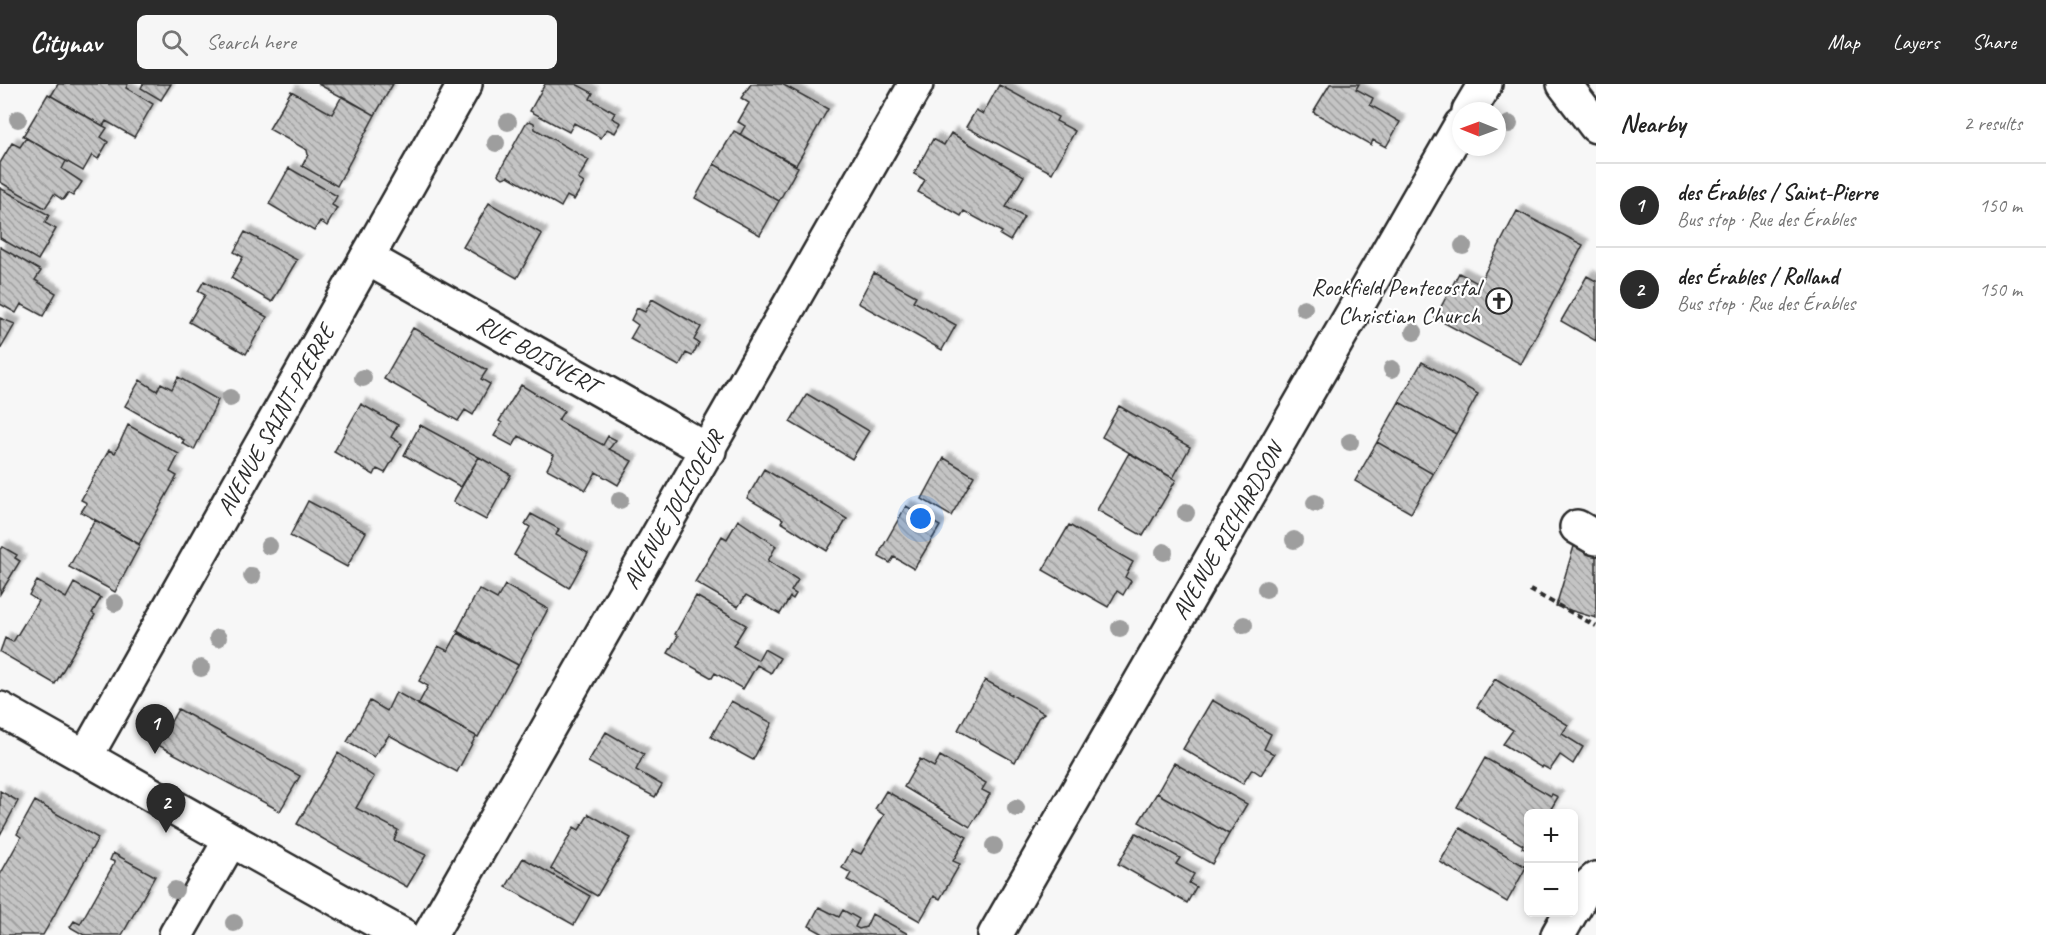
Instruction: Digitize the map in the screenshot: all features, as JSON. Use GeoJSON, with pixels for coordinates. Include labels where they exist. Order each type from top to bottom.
{"type":"FeatureCollection","features":[{"type":"Feature","properties":{"kind":"street","name":"AVENUE SAINT-PIERRE"},"geometry":{"type":"LineString","coordinates":[[86,756],[465,84]]}},
{"type":"Feature","properties":{"kind":"street","name":"AVENUE JOLICOEUR"},"geometry":{"type":"LineString","coordinates":[[430,935],[709,451],[916,84]]}},
{"type":"Feature","properties":{"kind":"street"},"geometry":{"type":"LineString","coordinates":[[1474,102],[1485,84]]}},
{"type":"Feature","properties":{"kind":"street"},"geometry":{"type":"LineString","coordinates":[[1564,84],[1596,126]]}},
{"type":"Feature","properties":{"kind":"street","name":"AVENUE RICHARDSON"},"geometry":{"type":"LineString","coordinates":[[995,935],[1452,141]]}},
{"type":"Feature","properties":{"kind":"street","name":"RUE BOISVERT"},"geometry":{"type":"LineString","coordinates":[[368,258],[709,451]]}},
{"type":"Feature","properties":{"kind":"street"},"geometry":{"type":"LineString","coordinates":[[0,709],[86,756],[230,841],[402,935]]}},
{"type":"Feature","properties":{"kind":"street"},"geometry":{"type":"LineString","coordinates":[[177,935],[230,841]]}},
{"type":"Feature","properties":{"kind":"street"},"geometry":{"type":"LineString","coordinates":[[1578,901],[1584,890],[1596,879]]}},
{"type":"Feature","properties":{"kind":"street"},"geometry":{"type":"LineString","coordinates":[[1558,935],[1568,917]]}},
{"type":"Feature","properties":{"kind":"path"},"geometry":{"type":"LineString","coordinates":[[1530,590],[1596,626]]}},
{"type":"Feature","properties":{"kind":"path"},"geometry":{"type":"LineString","coordinates":[[1556,606],[1559,598]]}},
{"type":"Feature","properties":{"kind":"building"},"geometry":{"type":"Polygon","coordinates":[[[58,84],[128,84],[126,88],[153,104],[134,137],[106,121],[103,126],[51,96],[58,84]]]}},
{"type":"Feature","properties":{"kind":"building"},"geometry":{"type":"Polygon","coordinates":[[[143,84],[171,84],[161,100],[141,88],[143,84]]]}},
{"type":"Feature","properties":{"kind":"building"},"geometry":{"type":"Polygon","coordinates":[[[318,84],[393,84],[375,115],[318,84]]]}},
{"type":"Feature","properties":{"kind":"building"},"geometry":{"type":"Polygon","coordinates":[[[545,84],[576,84],[593,93],[590,99],[615,113],[612,118],[621,123],[615,133],[607,129],[601,138],[574,123],[569,132],[530,111],[545,84]]]}},
{"type":"Feature","properties":{"kind":"building"},"geometry":{"type":"Polygon","coordinates":[[[751,84],[782,84],[828,109],[796,165],[740,135],[745,126],[738,122],[749,103],[741,98],[751,84]]]}},
{"type":"Feature","properties":{"kind":"building"},"geometry":{"type":"Polygon","coordinates":[[[1330,84],[1359,84],[1356,89],[1373,98],[1370,105],[1400,122],[1386,147],[1373,140],[1371,145],[1313,112],[1330,84]]]}},
{"type":"Feature","properties":{"kind":"building"},"geometry":{"type":"Polygon","coordinates":[[[999,85],[1058,117],[1056,121],[1075,131],[1052,173],[966,127],[976,110],[983,114],[999,85]]]}},
{"type":"Feature","properties":{"kind":"building"},"geometry":{"type":"Polygon","coordinates":[[[291,91],[332,114],[342,96],[375,115],[337,186],[302,166],[308,155],[307,150],[269,129],[291,91]]]}},
{"type":"Feature","properties":{"kind":"building"},"geometry":{"type":"Polygon","coordinates":[[[48,94],[107,128],[101,137],[108,142],[98,159],[92,155],[83,171],[23,136],[48,94]]]}},
{"type":"Feature","properties":{"kind":"building"},"geometry":{"type":"Polygon","coordinates":[[[530,121],[534,123],[535,129],[589,160],[578,179],[584,183],[574,200],[567,196],[561,207],[508,176],[503,178],[498,174],[526,123],[530,121]]]}},
{"type":"Feature","properties":{"kind":"building"},"geometry":{"type":"Polygon","coordinates":[[[734,131],[798,167],[779,201],[714,164],[734,131]]]}},
{"type":"Feature","properties":{"kind":"building"},"geometry":{"type":"Polygon","coordinates":[[[951,133],[1024,176],[1006,207],[1024,217],[1010,241],[1000,235],[1002,232],[964,211],[961,216],[918,192],[925,180],[914,174],[933,139],[944,145],[951,133]]]}},
{"type":"Feature","properties":{"kind":"building"},"geometry":{"type":"Polygon","coordinates":[[[26,138],[66,161],[62,169],[82,182],[73,196],[68,193],[63,200],[54,194],[45,208],[0,182],[0,163],[12,143],[20,147],[26,138]]]}},
{"type":"Feature","properties":{"kind":"building"},"geometry":{"type":"Polygon","coordinates":[[[714,164],[779,201],[760,235],[695,198],[714,164]]]}},
{"type":"Feature","properties":{"kind":"building"},"geometry":{"type":"Polygon","coordinates":[[[289,168],[337,196],[332,205],[337,208],[327,226],[320,221],[314,231],[269,204],[289,168]]]}},
{"type":"Feature","properties":{"kind":"building"},"geometry":{"type":"Polygon","coordinates":[[[0,188],[49,215],[45,223],[56,229],[38,260],[0,238],[0,188]]]}},
{"type":"Feature","properties":{"kind":"building"},"geometry":{"type":"Polygon","coordinates":[[[489,203],[542,234],[517,278],[463,247],[489,203]]]}},
{"type":"Feature","properties":{"kind":"building","name":"Rockfield Pentecostal Christian Church"},"geometry":{"type":"Polygon","coordinates":[[[1517,211],[1583,245],[1521,364],[1435,318],[1459,273],[1479,284],[1517,211]]]}},
{"type":"Feature","properties":{"kind":"building"},"geometry":{"type":"Polygon","coordinates":[[[245,232],[297,260],[272,302],[231,278],[243,257],[234,252],[245,232]]]}},
{"type":"Feature","properties":{"kind":"building"},"geometry":{"type":"Polygon","coordinates":[[[0,247],[41,271],[35,280],[56,293],[43,316],[21,304],[16,313],[0,304],[0,247]]]}},
{"type":"Feature","properties":{"kind":"building"},"geometry":{"type":"Polygon","coordinates":[[[874,273],[916,296],[913,301],[956,325],[942,350],[858,303],[874,273]]]}},
{"type":"Feature","properties":{"kind":"building"},"geometry":{"type":"Polygon","coordinates":[[[1587,276],[1596,281],[1596,341],[1561,321],[1587,276]]]}},
{"type":"Feature","properties":{"kind":"building"},"geometry":{"type":"Polygon","coordinates":[[[204,281],[267,317],[246,354],[189,322],[205,295],[198,291],[204,281]]]}},
{"type":"Feature","properties":{"kind":"building"},"geometry":{"type":"Polygon","coordinates":[[[652,299],[701,327],[694,340],[699,343],[692,356],[686,353],[679,366],[630,339],[638,325],[631,320],[637,308],[645,312],[652,299]]]}},
{"type":"Feature","properties":{"kind":"building"},"geometry":{"type":"Polygon","coordinates":[[[0,318],[15,324],[0,350],[0,318]]]}},
{"type":"Feature","properties":{"kind":"building"},"geometry":{"type":"Polygon","coordinates":[[[413,328],[487,370],[481,379],[490,384],[473,415],[465,410],[458,421],[384,379],[413,328]]]}},
{"type":"Feature","properties":{"kind":"building"},"geometry":{"type":"Polygon","coordinates":[[[1422,362],[1478,394],[1456,434],[1399,402],[1422,362]]]}},
{"type":"Feature","properties":{"kind":"building"},"geometry":{"type":"Polygon","coordinates":[[[178,377],[218,400],[194,450],[182,443],[184,440],[125,406],[140,380],[157,391],[161,383],[172,389],[178,377]]]}},
{"type":"Feature","properties":{"kind":"building"},"geometry":{"type":"Polygon","coordinates":[[[521,385],[564,411],[558,420],[570,427],[603,445],[608,436],[616,440],[609,449],[632,461],[618,485],[596,472],[586,490],[547,469],[554,455],[519,436],[513,446],[494,436],[502,423],[499,421],[521,385]]]}},
{"type":"Feature","properties":{"kind":"building"},"geometry":{"type":"Polygon","coordinates":[[[807,394],[869,431],[852,459],[790,422],[807,394]]]}},
{"type":"Feature","properties":{"kind":"building"},"geometry":{"type":"Polygon","coordinates":[[[1399,402],[1456,434],[1433,474],[1377,442],[1399,402]]]}},
{"type":"Feature","properties":{"kind":"building"},"geometry":{"type":"Polygon","coordinates":[[[361,404],[398,425],[391,437],[402,444],[385,473],[377,469],[374,475],[334,452],[361,404]]]}},
{"type":"Feature","properties":{"kind":"building"},"geometry":{"type":"Polygon","coordinates":[[[1119,406],[1190,447],[1173,478],[1102,437],[1119,406]]]}},
{"type":"Feature","properties":{"kind":"building"},"geometry":{"type":"Polygon","coordinates":[[[128,425],[179,454],[170,472],[177,476],[139,544],[81,512],[87,503],[81,500],[109,450],[115,453],[128,425]]]}},
{"type":"Feature","properties":{"kind":"building"},"geometry":{"type":"Polygon","coordinates":[[[420,425],[479,457],[461,487],[404,455],[420,425]]]}},
{"type":"Feature","properties":{"kind":"building"},"geometry":{"type":"Polygon","coordinates":[[[1377,442],[1433,474],[1411,513],[1355,481],[1377,442]]]}},
{"type":"Feature","properties":{"kind":"building"},"geometry":{"type":"Polygon","coordinates":[[[1129,453],[1176,480],[1143,536],[1097,510],[1129,453]]]}},
{"type":"Feature","properties":{"kind":"building"},"geometry":{"type":"Polygon","coordinates":[[[479,457],[511,475],[486,520],[453,502],[479,457]]]}},
{"type":"Feature","properties":{"kind":"building"},"geometry":{"type":"Polygon","coordinates":[[[944,458],[974,476],[951,516],[922,499],[944,458]]]}},
{"type":"Feature","properties":{"kind":"building"},"geometry":{"type":"Polygon","coordinates":[[[764,469],[847,519],[827,551],[781,522],[783,519],[747,498],[764,469]]]}},
{"type":"Feature","properties":{"kind":"building"},"geometry":{"type":"Polygon","coordinates":[[[308,501],[366,532],[347,567],[290,536],[308,501]]]}},
{"type":"Feature","properties":{"kind":"building"},"geometry":{"type":"Polygon","coordinates":[[[906,506],[940,526],[914,569],[894,557],[890,563],[879,557],[906,506]]]}},
{"type":"Feature","properties":{"kind":"building"},"geometry":{"type":"Polygon","coordinates":[[[531,514],[559,529],[556,535],[588,553],[569,588],[514,555],[530,527],[525,524],[531,514]]]}},
{"type":"Feature","properties":{"kind":"building"},"geometry":{"type":"Polygon","coordinates":[[[95,520],[140,545],[115,592],[69,567],[95,520]]]}},
{"type":"Feature","properties":{"kind":"building"},"geometry":{"type":"Polygon","coordinates":[[[738,520],[776,546],[768,561],[798,580],[791,591],[796,594],[793,599],[790,597],[780,614],[746,595],[738,607],[695,582],[722,536],[727,539],[738,520]]]}},
{"type":"Feature","properties":{"kind":"building"},"geometry":{"type":"Polygon","coordinates":[[[1069,525],[1133,562],[1125,577],[1131,581],[1123,595],[1117,591],[1108,607],[1043,570],[1069,525]]]}},
{"type":"Feature","properties":{"kind":"building"},"geometry":{"type":"Polygon","coordinates":[[[1575,543],[1596,549],[1596,618],[1556,606],[1575,543]]]}},
{"type":"Feature","properties":{"kind":"building"},"geometry":{"type":"Polygon","coordinates":[[[3,547],[17,555],[15,558],[20,561],[0,594],[0,549],[3,547]]]}},
{"type":"Feature","properties":{"kind":"building"},"geometry":{"type":"Polygon","coordinates":[[[37,581],[66,598],[74,583],[101,598],[92,613],[95,615],[55,684],[0,652],[5,638],[13,642],[38,601],[29,595],[37,581]]]}},
{"type":"Feature","properties":{"kind":"building"},"geometry":{"type":"Polygon","coordinates":[[[505,585],[548,609],[518,665],[457,631],[479,589],[497,599],[505,585]]]}},
{"type":"Feature","properties":{"kind":"building"},"geometry":{"type":"Polygon","coordinates":[[[696,596],[746,625],[733,646],[758,660],[764,649],[780,658],[771,673],[757,665],[743,689],[715,673],[712,678],[668,653],[678,636],[675,634],[696,596]]]}},
{"type":"Feature","properties":{"kind":"building"},"geometry":{"type":"Polygon","coordinates":[[[458,633],[518,665],[478,737],[418,705],[428,686],[419,681],[438,646],[448,651],[458,633]]]}},
{"type":"Feature","properties":{"kind":"building"},"geometry":{"type":"Polygon","coordinates":[[[1495,679],[1568,725],[1562,734],[1583,747],[1573,764],[1560,755],[1550,770],[1543,766],[1542,768],[1503,744],[1513,730],[1477,707],[1495,679]]]}},
{"type":"Feature","properties":{"kind":"building"},"geometry":{"type":"Polygon","coordinates":[[[985,680],[1044,713],[1038,718],[1015,762],[958,730],[985,680]]]}},
{"type":"Feature","properties":{"kind":"building"},"geometry":{"type":"Polygon","coordinates":[[[396,692],[476,736],[457,772],[389,735],[374,757],[347,742],[370,701],[387,711],[396,692]]]}},
{"type":"Feature","properties":{"kind":"building"},"geometry":{"type":"Polygon","coordinates":[[[1212,700],[1271,734],[1264,749],[1274,754],[1261,775],[1252,769],[1243,784],[1183,749],[1212,700]]]}},
{"type":"Feature","properties":{"kind":"building"},"geometry":{"type":"Polygon","coordinates":[[[731,701],[772,723],[753,760],[711,737],[731,701]]]}},
{"type":"Feature","properties":{"kind":"building"},"geometry":{"type":"Polygon","coordinates":[[[178,709],[300,776],[280,811],[158,745],[178,709]]]}},
{"type":"Feature","properties":{"kind":"building"},"geometry":{"type":"Polygon","coordinates":[[[606,732],[644,754],[636,770],[662,785],[655,797],[588,762],[606,732]]]}},
{"type":"Feature","properties":{"kind":"building"},"geometry":{"type":"Polygon","coordinates":[[[338,753],[374,777],[356,808],[398,830],[394,840],[426,855],[407,887],[297,824],[338,753]]]}},
{"type":"Feature","properties":{"kind":"building"},"geometry":{"type":"Polygon","coordinates":[[[940,756],[986,783],[982,790],[990,794],[970,827],[904,787],[920,759],[934,767],[940,756]]]}},
{"type":"Feature","properties":{"kind":"building"},"geometry":{"type":"Polygon","coordinates":[[[1485,758],[1551,796],[1552,794],[1558,797],[1551,809],[1524,809],[1524,849],[1523,845],[1457,807],[1485,758]]]}},
{"type":"Feature","properties":{"kind":"building"},"geometry":{"type":"Polygon","coordinates":[[[1174,763],[1247,804],[1229,834],[1157,793],[1174,763]]]}},
{"type":"Feature","properties":{"kind":"building"},"geometry":{"type":"Polygon","coordinates":[[[0,791],[18,801],[0,835],[0,791]]]}},
{"type":"Feature","properties":{"kind":"building"},"geometry":{"type":"Polygon","coordinates":[[[886,791],[967,837],[953,861],[960,864],[940,899],[934,896],[920,921],[847,880],[851,873],[842,868],[852,850],[861,854],[884,815],[875,809],[886,791]]]}},
{"type":"Feature","properties":{"kind":"building"},"geometry":{"type":"Polygon","coordinates":[[[1157,793],[1229,834],[1212,864],[1139,822],[1157,793]]]}},
{"type":"Feature","properties":{"kind":"building"},"geometry":{"type":"Polygon","coordinates":[[[35,801],[98,838],[43,935],[0,935],[0,875],[21,837],[17,834],[35,801]]]}},
{"type":"Feature","properties":{"kind":"building"},"geometry":{"type":"Polygon","coordinates":[[[589,814],[631,838],[597,896],[551,869],[574,827],[579,830],[589,814]]]}},
{"type":"Feature","properties":{"kind":"building"},"geometry":{"type":"Polygon","coordinates":[[[1460,828],[1524,866],[1524,871],[1507,902],[1440,862],[1460,828]]]}},
{"type":"Feature","properties":{"kind":"building"},"geometry":{"type":"Polygon","coordinates":[[[1136,833],[1180,858],[1176,864],[1194,874],[1189,883],[1196,887],[1187,903],[1118,864],[1136,833]]]}},
{"type":"Feature","properties":{"kind":"building"},"geometry":{"type":"Polygon","coordinates":[[[113,853],[155,876],[122,935],[84,935],[70,927],[74,921],[80,924],[115,862],[110,860],[113,853]]]}},
{"type":"Feature","properties":{"kind":"building"},"geometry":{"type":"Polygon","coordinates":[[[523,858],[590,896],[574,925],[506,887],[523,858]]]}},
{"type":"Feature","properties":{"kind":"building"},"geometry":{"type":"Polygon","coordinates":[[[819,907],[839,917],[843,910],[859,919],[855,927],[859,929],[866,927],[872,914],[910,935],[825,935],[809,926],[819,907]]]}},
{"type":"Feature","properties":{"kind":"place","name":"Rockfield Pentecostal Christian Church"},"geometry":{"type":"Point","coordinates":[1499,301]}},
{"type":"Feature","properties":{"kind":"place","name":"des Érables / Saint-Pierre"},"geometry":{"type":"Point","coordinates":[155,754]}},
{"type":"Feature","properties":{"kind":"place","name":"des Érables / Rolland"},"geometry":{"type":"Point","coordinates":[166,833]}}]}
